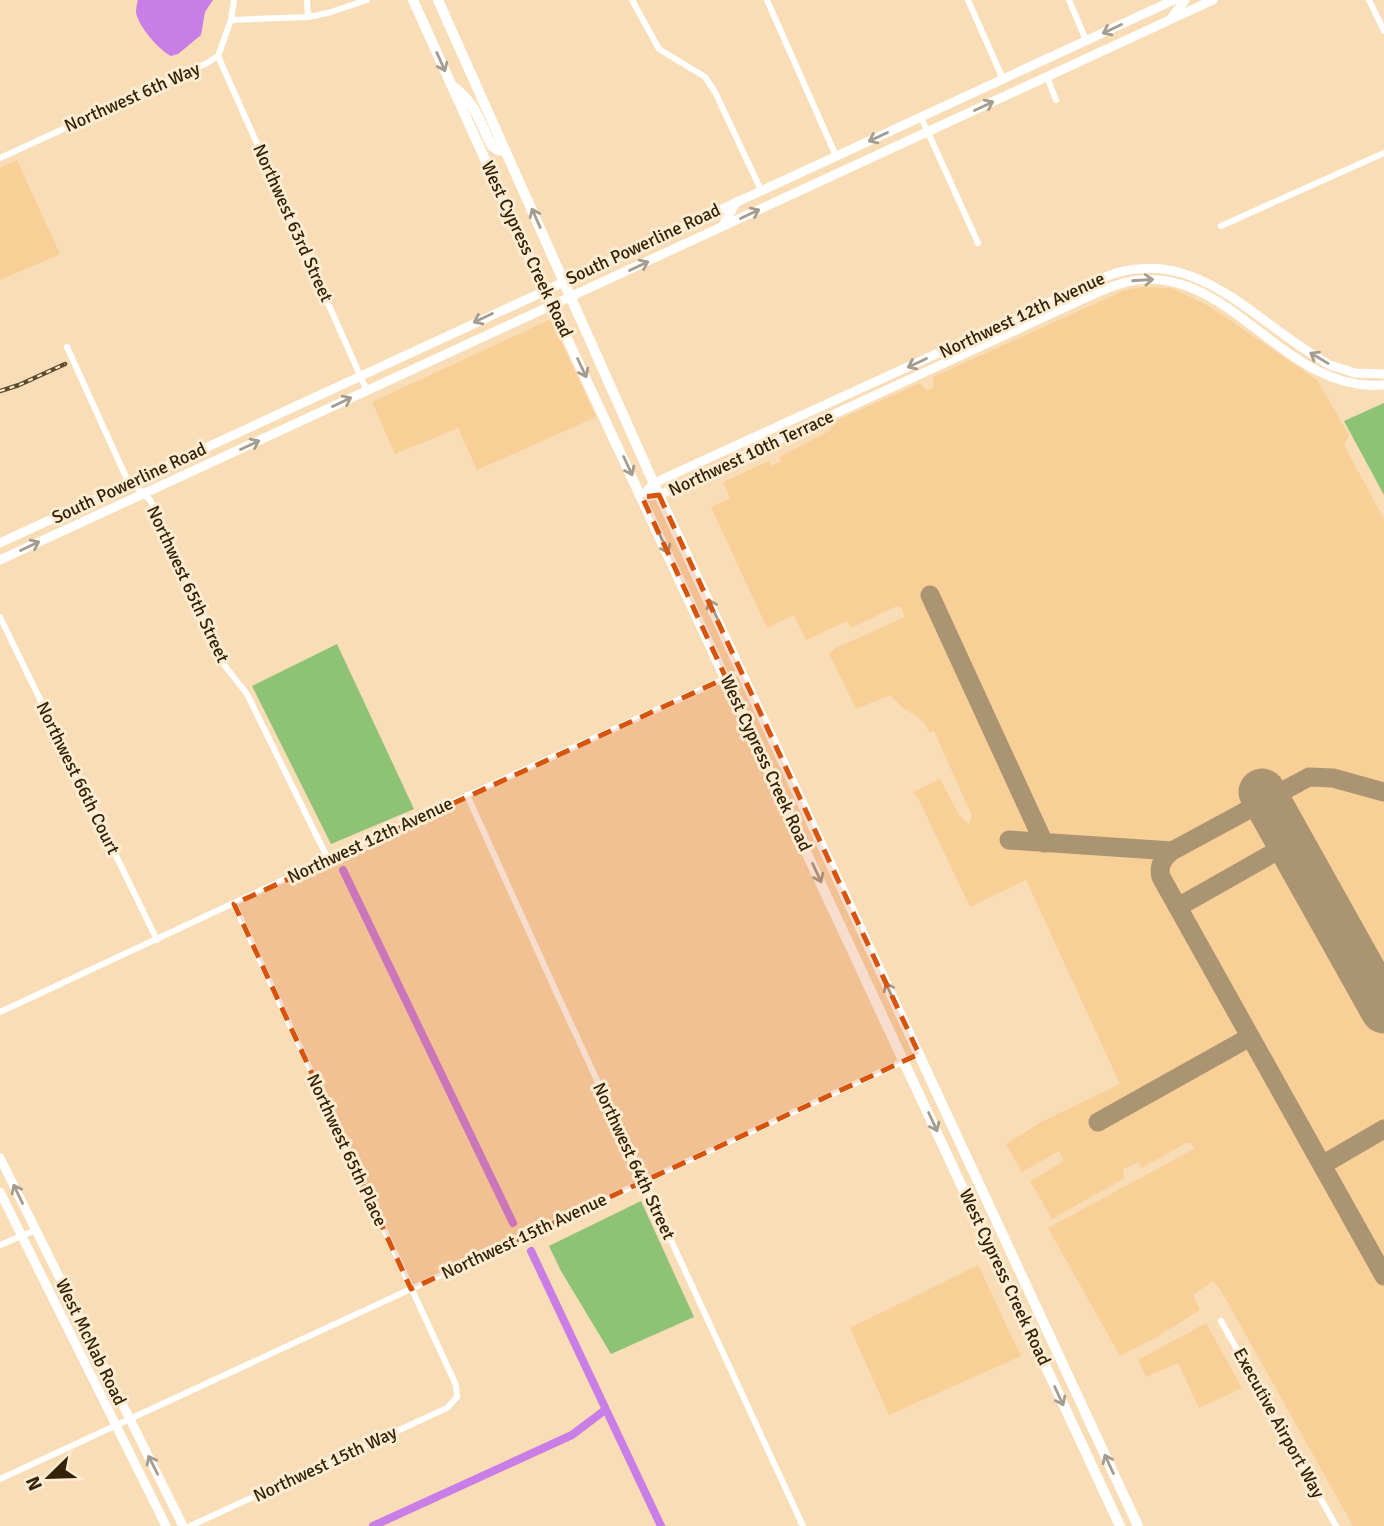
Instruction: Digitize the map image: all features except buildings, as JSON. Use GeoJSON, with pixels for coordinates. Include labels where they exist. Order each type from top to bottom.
{"type":"FeatureCollection","features":[{"type":"Feature","properties":{"kind":"main road","name":"West Cypress Creek Road"},"geometry":{"type":"LineString","coordinates":[[413,0],[1120,1526]]}},
{"type":"Feature","properties":{"kind":"main road","name":"West Cypress Creek Road"},"geometry":{"type":"LineString","coordinates":[[438,0],[659,495],[1138,1526]]}},
{"type":"Feature","properties":{"kind":"main road","name":"South Powerline Road"},"geometry":{"type":"LineString","coordinates":[[0,543],[1174,0]]}},
{"type":"Feature","properties":{"kind":"main road"},"geometry":{"type":"LineString","coordinates":[[1168,21],[1185,0]]}},
{"type":"Feature","properties":{"kind":"main road"},"geometry":{"type":"LineString","coordinates":[[1189,11],[1193,0]]}},
{"type":"Feature","properties":{"kind":"main road","name":"South Powerline Road"},"geometry":{"type":"LineString","coordinates":[[0,560],[1213,0]]}},
{"type":"Feature","properties":{"kind":"main road"},"geometry":{"type":"LineString","coordinates":[[1082,61],[1086,40]]}},
{"type":"Feature","properties":{"kind":"main road"},"geometry":{"type":"LineString","coordinates":[[451,85],[466,95],[492,146],[506,151]]}},
{"type":"Feature","properties":{"kind":"main road"},"geometry":{"type":"LineString","coordinates":[[826,179],[836,156],[842,161],[857,164]]}},
{"type":"Feature","properties":{"kind":"main road"},"geometry":{"type":"LineString","coordinates":[[722,227],[738,200]]}},
{"type":"Feature","properties":{"kind":"main road","name":"Northwest 12th Avenue"},"geometry":{"type":"LineString","coordinates":[[850,395],[1112,273],[1137,268],[1164,268],[1200,278],[1330,365],[1355,373],[1384,374]]}},
{"type":"Feature","properties":{"kind":"main road","name":"Northwest 12th Avenue"},"geometry":{"type":"LineString","coordinates":[[879,394],[1126,282],[1162,280],[1185,285],[1205,295],[1325,376],[1352,384],[1384,386]]}},
{"type":"Feature","properties":{"kind":"main road"},"geometry":{"type":"LineString","coordinates":[[1063,295],[1068,306]]}},
{"type":"Feature","properties":{"kind":"main road"},"geometry":{"type":"LineString","coordinates":[[1268,338],[1275,329]]}},
{"type":"Feature","properties":{"kind":"main road","name":"Northwest 10th Terrace"},"geometry":{"type":"LineString","coordinates":[[642,497],[659,495],[879,394]]}},
{"type":"Feature","properties":{"kind":"main road","name":"Northwest 10th Terrace"},"geometry":{"type":"LineString","coordinates":[[642,497],[654,483],[850,395]]}},
{"type":"Feature","properties":{"kind":"main road"},"geometry":{"type":"LineString","coordinates":[[814,411],[819,421]]}},
{"type":"Feature","properties":{"kind":"main road"},"geometry":{"type":"LineString","coordinates":[[839,920],[850,932],[864,936]]}},
{"type":"Feature","properties":{"kind":"main road","name":"West McNab Road"},"geometry":{"type":"LineString","coordinates":[[0,1158],[183,1526]]}},
{"type":"Feature","properties":{"kind":"main road","name":"West McNab Road"},"geometry":{"type":"LineString","coordinates":[[0,1192],[166,1526]]}},
{"type":"Feature","properties":{"kind":"street","name":"Northwest 6th Way"},"geometry":{"type":"LineString","coordinates":[[0,158],[218,56],[232,20],[234,0]]}},
{"type":"Feature","properties":{"kind":"street"},"geometry":{"type":"LineString","coordinates":[[307,0],[308,17]]}},
{"type":"Feature","properties":{"kind":"street"},"geometry":{"type":"LineString","coordinates":[[232,20],[308,17],[367,0]]}},
{"type":"Feature","properties":{"kind":"street"},"geometry":{"type":"LineString","coordinates":[[632,0],[659,49],[705,77],[715,92],[761,190]]}},
{"type":"Feature","properties":{"kind":"street"},"geometry":{"type":"LineString","coordinates":[[766,0],[836,156]]}},
{"type":"Feature","properties":{"kind":"street"},"geometry":{"type":"LineString","coordinates":[[968,0],[1003,79]]}},
{"type":"Feature","properties":{"kind":"street"},"geometry":{"type":"LineString","coordinates":[[1069,0],[1086,40]]}},
{"type":"Feature","properties":{"kind":"street"},"geometry":{"type":"LineString","coordinates":[[1369,0],[1384,31]]}},
{"type":"Feature","properties":{"kind":"street","name":"Northwest 63rd Street"},"geometry":{"type":"LineString","coordinates":[[218,56],[367,391]]}},
{"type":"Feature","properties":{"kind":"street"},"geometry":{"type":"LineString","coordinates":[[1046,77],[1056,100]]}},
{"type":"Feature","properties":{"kind":"street"},"geometry":{"type":"LineString","coordinates":[[921,117],[978,243]]}},
{"type":"Feature","properties":{"kind":"street"},"geometry":{"type":"LineString","coordinates":[[1221,226],[1384,153]]}},
{"type":"Feature","properties":{"kind":"street","name":"Northwest 65th Street"},"geometry":{"type":"LineString","coordinates":[[68,347],[125,473],[150,500],[197,599],[215,647],[225,666],[247,694],[328,859]]}},
{"type":"Feature","properties":{"kind":"street","name":"Northwest 66th Court"},"geometry":{"type":"LineString","coordinates":[[0,617],[157,940]]}},
{"type":"Feature","properties":{"kind":"street","name":"Northwest 12th Avenue"},"geometry":{"type":"LineString","coordinates":[[0,1012],[741,671]]}},
{"type":"Feature","properties":{"kind":"street","name":"Northwest 64th Street"},"geometry":{"type":"LineString","coordinates":[[467,795],[803,1526]]}},
{"type":"Feature","properties":{"kind":"street","name":"Northwest 65th Place"},"geometry":{"type":"LineString","coordinates":[[234,904],[456,1385],[457,1397]]}},
{"type":"Feature","properties":{"kind":"street","name":"Northwest 15th Avenue"},"geometry":{"type":"LineString","coordinates":[[0,1479],[919,1054]]}},
{"type":"Feature","properties":{"kind":"street"},"geometry":{"type":"LineString","coordinates":[[0,1245],[36,1230]]}},
{"type":"Feature","properties":{"kind":"street","name":"Executive Airport Way"},"geometry":{"type":"LineString","coordinates":[[1221,1321],[1336,1526]]}},
{"type":"Feature","properties":{"kind":"street","name":"Northwest 15th Way"},"geometry":{"type":"LineString","coordinates":[[190,1526],[447,1408],[457,1397]]}},
{"type":"Feature","properties":{"kind":"highlighted area"},"geometry":{"type":"Polygon","coordinates":[[[659,495],[919,1054],[411,1289],[234,904],[726,678],[642,497],[659,495]]]}},
{"type":"Feature","properties":{"kind":"shaded area"},"geometry":{"type":"Polygon","coordinates":[[[138,0],[213,0],[205,12],[201,35],[178,54],[171,56],[155,43],[141,24],[136,12],[138,0]]]}},
{"type":"Feature","properties":{"kind":"shaded area"},"geometry":{"type":"Polygon","coordinates":[[[17,160],[60,254],[0,280],[0,168],[17,160]]]}},
{"type":"Feature","properties":{"kind":"shaded area"},"geometry":{"type":"Polygon","coordinates":[[[1143,287],[1172,288],[1211,307],[1317,380],[1349,435],[1344,445],[1384,519],[1384,1526],[1353,1526],[1220,1289],[1213,1281],[1193,1295],[1200,1310],[1120,1356],[1048,1228],[1194,1149],[1191,1143],[1186,1143],[1142,1168],[1138,1162],[1124,1169],[1125,1178],[1052,1219],[1030,1181],[1064,1161],[1059,1151],[1022,1172],[1006,1144],[1043,1121],[1120,1084],[1026,880],[970,907],[918,798],[912,793],[940,779],[959,815],[969,824],[972,816],[934,731],[929,732],[924,722],[890,695],[856,709],[829,654],[836,648],[905,617],[901,607],[897,606],[851,628],[847,621],[806,640],[794,615],[767,628],[711,507],[730,498],[723,482],[769,461],[772,466],[781,461],[779,457],[831,430],[831,423],[920,383],[926,390],[933,388],[933,377],[1125,290],[1143,287]]]}},
{"type":"Feature","properties":{"kind":"shaded area"},"geometry":{"type":"Polygon","coordinates":[[[551,319],[596,417],[477,470],[458,428],[395,454],[372,402],[551,319]]]}},
{"type":"Feature","properties":{"kind":"shaded area"},"geometry":{"type":"Polygon","coordinates":[[[978,1265],[1021,1356],[889,1415],[850,1328],[978,1265]]]}},
{"type":"Feature","properties":{"kind":"shaded area"},"geometry":{"type":"Polygon","coordinates":[[[1206,1323],[1242,1388],[1199,1408],[1178,1363],[1146,1377],[1138,1360],[1206,1323]]]}},
{"type":"Feature","properties":{"kind":"green space"},"geometry":{"type":"Polygon","coordinates":[[[1384,403],[1384,495],[1344,421],[1384,403]]]}},
{"type":"Feature","properties":{"kind":"green space"},"geometry":{"type":"Polygon","coordinates":[[[337,644],[414,809],[331,844],[252,686],[337,644]]]}},
{"type":"Feature","properties":{"kind":"green space"},"geometry":{"type":"Polygon","coordinates":[[[641,1201],[694,1317],[611,1354],[549,1246],[641,1201]]]}},
{"type":"Feature","properties":{"kind":"waterway"},"geometry":{"type":"LineString","coordinates":[[343,870],[513,1223]]}},
{"type":"Feature","properties":{"kind":"waterway"},"geometry":{"type":"LineString","coordinates":[[531,1251],[661,1526]]}},
{"type":"Feature","properties":{"kind":"waterway"},"geometry":{"type":"LineString","coordinates":[[373,1526],[572,1435],[605,1410]]}},
{"type":"Feature","properties":{"kind":"taxiway"},"geometry":{"type":"LineString","coordinates":[[930,595],[1044,843]]}},
{"type":"Feature","properties":{"kind":"taxiway"},"geometry":{"type":"LineString","coordinates":[[1384,792],[1333,778],[1309,777],[1172,851],[1164,859],[1160,869],[1161,877],[1384,1276]]}},
{"type":"Feature","properties":{"kind":"taxiway"},"geometry":{"type":"LineString","coordinates":[[1009,840],[1172,851]]}},
{"type":"Feature","properties":{"kind":"taxiway"},"geometry":{"type":"LineString","coordinates":[[1178,907],[1291,843]]}},
{"type":"Feature","properties":{"kind":"taxiway"},"geometry":{"type":"LineString","coordinates":[[1098,1122],[1250,1037]]}},
{"type":"Feature","properties":{"kind":"taxiway"},"geometry":{"type":"LineString","coordinates":[[1322,1165],[1384,1129]]}},
{"type":"Feature","properties":{"kind":"runway"},"geometry":{"type":"LineString","coordinates":[[1262,792],[1384,1010]]}},
{"type":"Feature","properties":{"kind":"railway"},"geometry":{"type":"LineString","coordinates":[[0,391],[65,364]]}}]}
